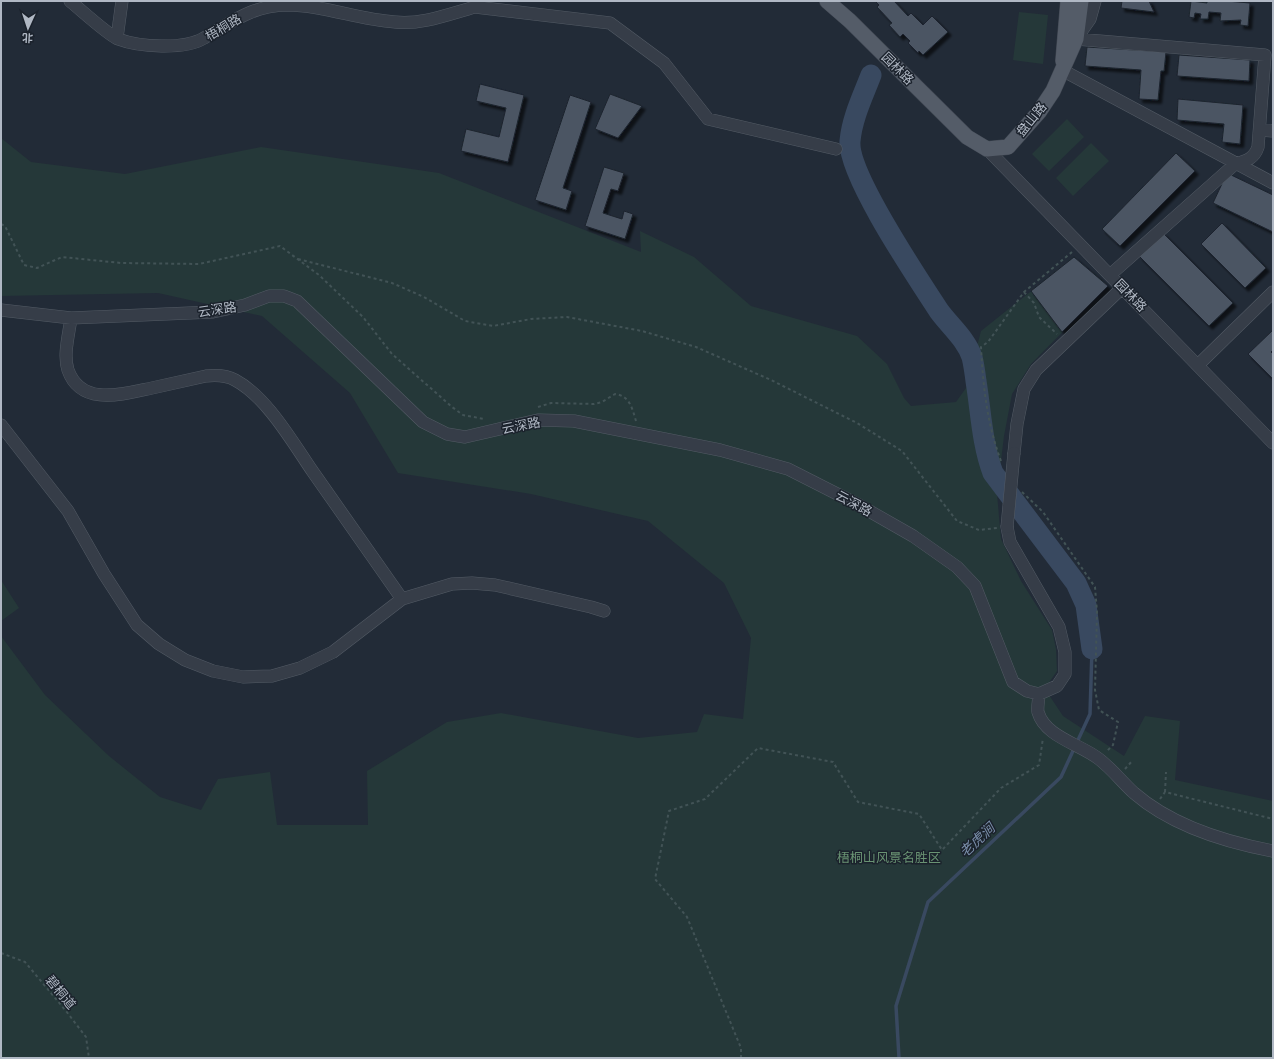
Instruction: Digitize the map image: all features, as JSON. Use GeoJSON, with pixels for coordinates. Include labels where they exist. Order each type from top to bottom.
{"type":"FeatureCollection","features":[{"type":"Feature","properties":{"kind":"main road","name":"园林路"},"geometry":{"type":"LineString","coordinates":[[827,1],[967,137],[987,149]]}},
{"type":"Feature","properties":{"kind":"main road","name":"园林路"},"geometry":{"type":"LineString","coordinates":[[842,1],[974,130],[987,149]]}},
{"type":"Feature","properties":{"kind":"main road","name":"盘山路"},"geometry":{"type":"LineString","coordinates":[[1062,70],[1068,1]]}},
{"type":"Feature","properties":{"kind":"main road","name":"盘山路"},"geometry":{"type":"LineString","coordinates":[[987,149],[1008,147],[1039,112],[1053,91],[1076,39],[1082,1]]}},
{"type":"Feature","properties":{"kind":"street","name":"梧桐路"},"geometry":{"type":"LineString","coordinates":[[70,1],[117,38],[139,44],[166,46],[186,44],[202,39],[244,14],[263,8],[288,5],[313,7],[378,21],[397,23],[420,22],[476,4]]}},
{"type":"Feature","properties":{"kind":"street"},"geometry":{"type":"LineString","coordinates":[[117,38],[122,1]]}},
{"type":"Feature","properties":{"kind":"street"},"geometry":{"type":"LineString","coordinates":[[1095,1],[1090,19],[1076,39],[1269,59],[1256,156],[1249,160],[1235,164],[1110,275]]}},
{"type":"Feature","properties":{"kind":"street"},"geometry":{"type":"LineString","coordinates":[[476,4],[610,24],[664,63],[708,119],[836,149]]}},
{"type":"Feature","properties":{"kind":"street"},"geometry":{"type":"LineString","coordinates":[[1062,70],[1273,183]]}},
{"type":"Feature","properties":{"kind":"street"},"geometry":{"type":"LineString","coordinates":[[1260,130],[1273,131]]}},
{"type":"Feature","properties":{"kind":"street","name":"园林路"},"geometry":{"type":"LineString","coordinates":[[987,149],[1273,442]]}},
{"type":"Feature","properties":{"kind":"street"},"geometry":{"type":"LineString","coordinates":[[1123,287],[1036,370],[1024,389],[1017,424],[1007,527],[1010,542],[1059,627],[1065,652],[1065,674],[1057,686],[1039,694],[1038,711],[1044,724],[1057,736],[1083,747],[1100,760],[1135,794],[1154,808],[1193,828],[1224,840],[1273,852]]}},
{"type":"Feature","properties":{"kind":"street"},"geometry":{"type":"LineString","coordinates":[[1198,365],[1273,292]]}},
{"type":"Feature","properties":{"kind":"street","name":"云深路"},"geometry":{"type":"LineString","coordinates":[[1,310],[70,318],[213,312],[245,305],[269,296],[284,296],[297,301],[423,422],[447,434],[465,437],[538,420],[574,421],[720,450],[788,469],[857,504],[913,536],[957,567],[975,586],[1013,682],[1027,691],[1039,694]]}},
{"type":"Feature","properties":{"kind":"street"},"geometry":{"type":"LineString","coordinates":[[70,318],[66,350],[68,369],[74,381],[84,390],[99,396],[116,396],[206,376],[220,375],[235,380],[248,389],[263,404],[286,434],[402,599]]}},
{"type":"Feature","properties":{"kind":"street"},"geometry":{"type":"LineString","coordinates":[[1,425],[68,510],[104,574],[137,625],[159,644],[185,660],[213,671],[243,677],[272,676],[300,668],[333,652],[402,599],[452,584],[472,583],[494,585],[591,606],[604,612]]}},
{"type":"Feature","properties":{"kind":"path"},"geometry":{"type":"LineString","coordinates":[[1003,466],[989,423],[983,385],[980,346],[988,342],[1024,292],[1081,245]]}},
{"type":"Feature","properties":{"kind":"path"},"geometry":{"type":"LineString","coordinates":[[298,259],[392,283],[424,298],[465,321],[493,326],[531,319],[567,317],[642,330],[696,347],[778,383],[857,424],[902,451],[956,521],[979,530],[1007,527]]}},
{"type":"Feature","properties":{"kind":"path"},"geometry":{"type":"LineString","coordinates":[[1024,292],[1034,302],[1039,317],[1065,342]]}},
{"type":"Feature","properties":{"kind":"path"},"geometry":{"type":"LineString","coordinates":[[1020,490],[1043,512],[1095,587],[1097,612],[1095,690],[1099,710],[1118,722],[1113,744],[1100,760]]}},
{"type":"Feature","properties":{"kind":"path"},"geometry":{"type":"LineString","coordinates":[[742,1058],[741,1048],[686,918],[655,879],[669,811],[705,799],[758,748],[833,762],[858,802],[919,814],[942,850],[1001,788],[1040,765],[1044,724]]}},
{"type":"Feature","properties":{"kind":"path"},"geometry":{"type":"LineString","coordinates":[[1154,808],[1165,792],[1166,772]]}},
{"type":"Feature","properties":{"kind":"path"},"geometry":{"type":"LineString","coordinates":[[1165,792],[1273,819]]}},
{"type":"Feature","properties":{"kind":"path","name":"碧桐道"},"geometry":{"type":"LineString","coordinates":[[1,953],[25,962],[86,1037],[89,1058]]}},
{"type":"Feature","properties":{"kind":"green space"},"geometry":{"type":"Polygon","coordinates":[[[1019,12],[1048,15],[1043,64],[1013,60],[1019,12]]]}},
{"type":"Feature","properties":{"kind":"green space"},"geometry":{"type":"Polygon","coordinates":[[[1067,119],[1084,137],[1049,171],[1032,154],[1067,119]]]}},
{"type":"Feature","properties":{"kind":"green space","name":"梧桐山风景名胜区"},"geometry":{"type":"Polygon","coordinates":[[[1,138],[31,162],[125,174],[261,147],[439,173],[641,252],[640,231],[694,257],[751,306],[857,336],[887,364],[904,398],[911,406],[956,402],[966,388],[981,331],[1074,257],[1108,286],[1031,364],[1012,394],[1004,436],[997,494],[1001,539],[1021,581],[1052,630],[1056,649],[1057,671],[1048,684],[1049,695],[1063,716],[1124,756],[1145,716],[1180,721],[1175,780],[1273,801],[1273,1058],[1,1058],[1,636],[45,695],[109,756],[160,797],[201,810],[218,779],[270,772],[277,825],[368,825],[367,771],[447,722],[501,713],[638,738],[697,732],[704,714],[743,719],[751,638],[724,583],[648,521],[531,494],[398,473],[350,393],[262,316],[158,293],[1,296],[1,138]]]}},
{"type":"Feature","properties":{"kind":"green space"},"geometry":{"type":"Polygon","coordinates":[[[1091,143],[1109,161],[1073,196],[1056,178],[1091,143]]]}},
{"type":"Feature","properties":{"kind":"green space"},"geometry":{"type":"Polygon","coordinates":[[[1,580],[19,608],[1,621],[1,580]]]}},
{"type":"Feature","properties":{"kind":"building"},"geometry":{"type":"Polygon","coordinates":[[[875,1],[894,1],[908,16],[911,13],[923,25],[932,16],[948,32],[923,55],[919,51],[918,53],[908,43],[910,41],[903,34],[900,37],[889,25],[892,23],[877,7],[879,5],[875,1]]]}},
{"type":"Feature","properties":{"kind":"building"},"geometry":{"type":"Polygon","coordinates":[[[1122,1],[1149,1],[1154,12],[1121,8],[1122,1]]]}},
{"type":"Feature","properties":{"kind":"building"},"geometry":{"type":"Polygon","coordinates":[[[1191,1],[1207,3],[1207,1],[1226,1],[1250,3],[1248,26],[1240,25],[1241,20],[1220,21],[1221,13],[1209,12],[1208,19],[1200,19],[1201,14],[1195,13],[1194,18],[1189,17],[1191,1]]]}},
{"type":"Feature","properties":{"kind":"building"},"geometry":{"type":"Polygon","coordinates":[[[1087,47],[1166,52],[1164,71],[1161,71],[1158,100],[1139,99],[1141,70],[1085,66],[1087,47]]]}},
{"type":"Feature","properties":{"kind":"building"},"geometry":{"type":"Polygon","coordinates":[[[1179,55],[1250,60],[1249,81],[1177,76],[1179,55]]]}},
{"type":"Feature","properties":{"kind":"building"},"geometry":{"type":"Polygon","coordinates":[[[480,84],[524,95],[508,162],[461,151],[466,129],[499,137],[506,108],[476,101],[480,84]]]}},
{"type":"Feature","properties":{"kind":"building"},"geometry":{"type":"Polygon","coordinates":[[[610,94],[642,106],[618,138],[595,129],[610,94]]]}},
{"type":"Feature","properties":{"kind":"building"},"geometry":{"type":"Polygon","coordinates":[[[570,95],[591,102],[563,188],[572,191],[566,210],[535,200],[570,95]]]}},
{"type":"Feature","properties":{"kind":"building"},"geometry":{"type":"Polygon","coordinates":[[[1178,99],[1243,105],[1240,144],[1222,142],[1224,124],[1177,120],[1178,99]]]}},
{"type":"Feature","properties":{"kind":"building"},"geometry":{"type":"Polygon","coordinates":[[[1176,153],[1195,171],[1120,246],[1102,229],[1176,153]]]}},
{"type":"Feature","properties":{"kind":"building"},"geometry":{"type":"Polygon","coordinates":[[[604,167],[624,173],[618,191],[611,189],[603,213],[622,219],[624,211],[633,214],[625,239],[585,226],[604,167]]]}},
{"type":"Feature","properties":{"kind":"building"},"geometry":{"type":"Polygon","coordinates":[[[1227,173],[1273,195],[1273,232],[1213,203],[1227,173]]]}},
{"type":"Feature","properties":{"kind":"building"},"geometry":{"type":"Polygon","coordinates":[[[1222,223],[1266,268],[1245,288],[1201,244],[1222,223]]]}},
{"type":"Feature","properties":{"kind":"building"},"geometry":{"type":"Polygon","coordinates":[[[1163,233],[1233,303],[1209,326],[1139,256],[1163,233]]]}},
{"type":"Feature","properties":{"kind":"building"},"geometry":{"type":"Polygon","coordinates":[[[1074,257],[1108,286],[1062,332],[1031,291],[1074,257]]]}},
{"type":"Feature","properties":{"kind":"building"},"geometry":{"type":"Polygon","coordinates":[[[1273,330],[1273,350],[1271,352],[1273,354],[1273,379],[1248,354],[1273,330]]]}},
{"type":"Feature","properties":{"kind":"waterway"},"geometry":{"type":"LineString","coordinates":[[871,75],[855,116],[851,132],[850,141],[852,157],[872,201],[901,252],[939,311],[962,338],[969,350],[974,366],[986,451],[993,473],[1076,583],[1086,605],[1092,649]]}},
{"type":"Feature","properties":{"kind":"waterway","name":"老虎涧"},"geometry":{"type":"LineString","coordinates":[[899,1058],[896,1006],[928,902],[1061,777],[1090,714],[1092,649]]}}]}
